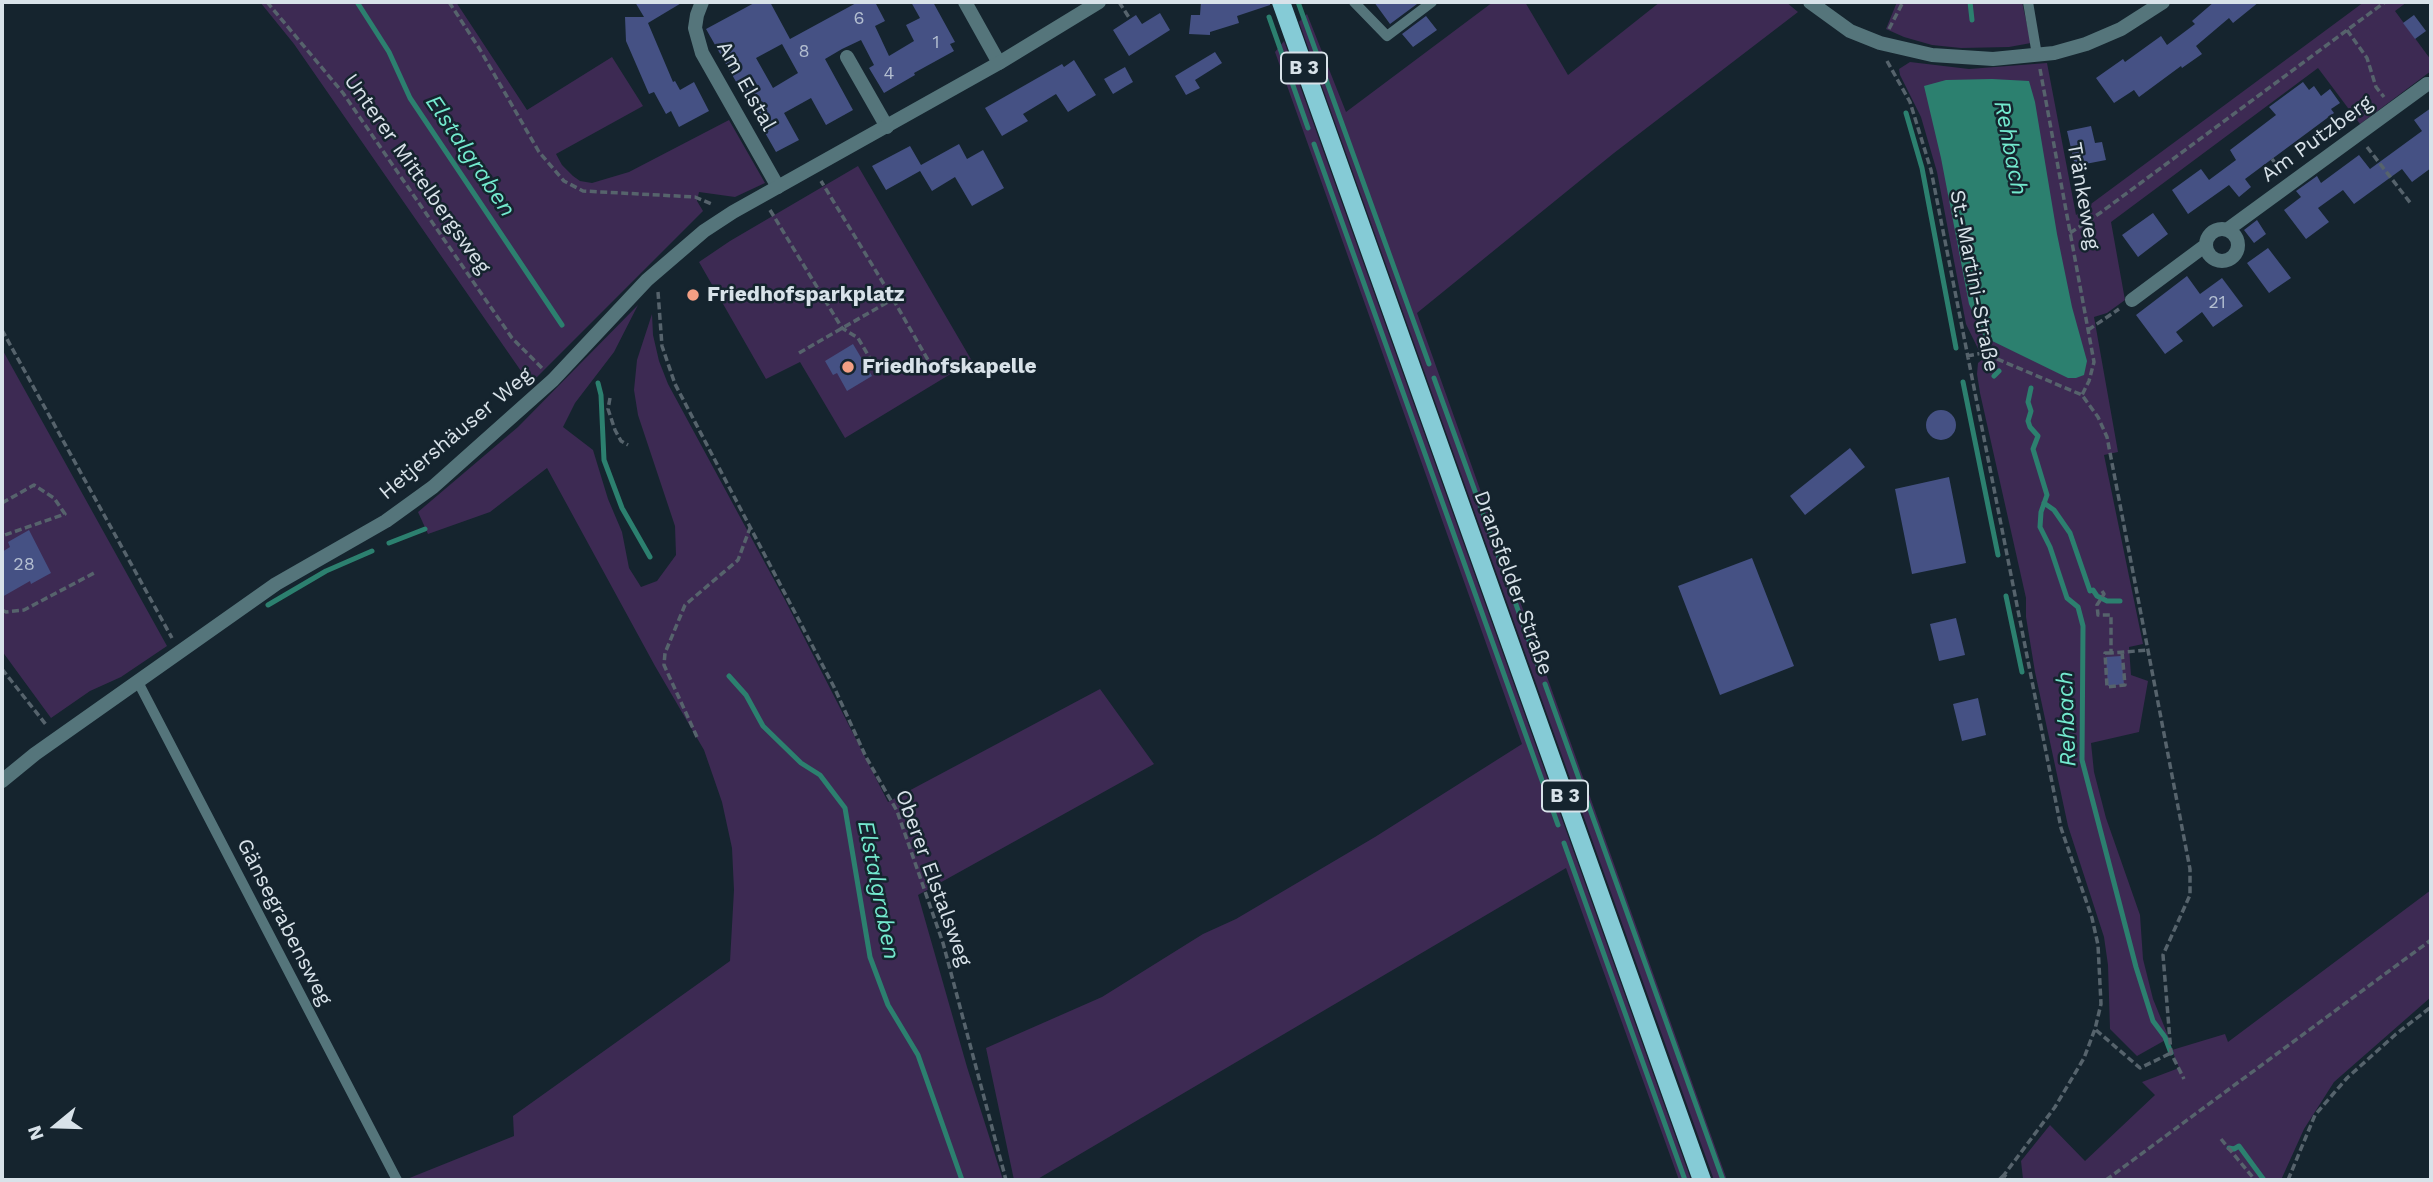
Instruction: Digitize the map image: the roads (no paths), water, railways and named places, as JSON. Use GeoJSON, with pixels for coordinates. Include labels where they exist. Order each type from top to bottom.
{"type":"FeatureCollection","features":[{"type":"Feature","properties":{"kind":"main road","name":"Dransfelder Straße"},"geometry":{"type":"LineString","coordinates":[[1281,2],[1702,1180]]}},
{"type":"Feature","properties":{"kind":"street","name":"Am Elstal"},"geometry":{"type":"LineString","coordinates":[[702,2],[696,15],[695,28],[702,53],[778,187]]}},
{"type":"Feature","properties":{"kind":"street"},"geometry":{"type":"LineString","coordinates":[[965,2],[999,63]]}},
{"type":"Feature","properties":{"kind":"street","name":"Hetjershäuser Weg"},"geometry":{"type":"LineString","coordinates":[[2,781],[58,738],[276,584],[386,521],[433,487],[553,380],[666,262],[704,231],[733,212],[999,63],[1099,2]]}},
{"type":"Feature","properties":{"kind":"street"},"geometry":{"type":"LineString","coordinates":[[1811,2],[1850,31],[1880,44],[1960,59],[2038,55],[2071,49],[2121,29],[2163,2]]}},
{"type":"Feature","properties":{"kind":"street"},"geometry":{"type":"LineString","coordinates":[[846,57],[887,127]]}},
{"type":"Feature","properties":{"kind":"street","name":"Am Putzberg"},"geometry":{"type":"LineString","coordinates":[[2132,300],[2206,245],[2213,232],[2227,230],[2427,84],[2431,85]]}},
{"type":"Feature","properties":{"kind":"street"},"geometry":{"type":"LineString","coordinates":[[2206,245],[2210,255],[2217,261],[2232,258],[2239,245],[2235,236],[2227,230]]}},
{"type":"Feature","properties":{"kind":"lane"},"geometry":{"type":"LineString","coordinates":[[1354,2],[1387,36],[1432,2]]}},
{"type":"Feature","properties":{"kind":"lane"},"geometry":{"type":"LineString","coordinates":[[2028,2],[2038,55]]}},
{"type":"Feature","properties":{"kind":"lane","name":"Gänsegrabensweg"},"geometry":{"type":"LineString","coordinates":[[138,682],[397,1180]]}},
{"type":"Feature","properties":{"kind":"water"},"geometry":{"type":"Polygon","coordinates":[[[1946,80],[2029,81],[2035,102],[2057,234],[2072,307],[2087,361],[2084,375],[2076,378],[2068,378],[1984,337],[1969,304],[1924,86],[1946,80]]]}},
{"type":"Feature","properties":{"kind":"waterway","name":"Elstalgraben"},"geometry":{"type":"LineString","coordinates":[[357,2],[389,52],[410,98],[562,325]]}},
{"type":"Feature","properties":{"kind":"waterway"},"geometry":{"type":"LineString","coordinates":[[1298,2],[1429,364]]}},
{"type":"Feature","properties":{"kind":"waterway","name":"Rehbach"},"geometry":{"type":"LineString","coordinates":[[1970,2],[1972,20]]}},
{"type":"Feature","properties":{"kind":"waterway"},"geometry":{"type":"LineString","coordinates":[[1269,17],[1308,128]]}},
{"type":"Feature","properties":{"kind":"waterway"},"geometry":{"type":"LineString","coordinates":[[1906,113],[1922,168],[1956,348]]}},
{"type":"Feature","properties":{"kind":"waterway"},"geometry":{"type":"LineString","coordinates":[[1314,144],[1558,825]]}},
{"type":"Feature","properties":{"kind":"waterway"},"geometry":{"type":"LineString","coordinates":[[1994,376],[1999,371]]}},
{"type":"Feature","properties":{"kind":"waterway"},"geometry":{"type":"LineString","coordinates":[[1434,378],[1539,668]]}},
{"type":"Feature","properties":{"kind":"waterway"},"geometry":{"type":"LineString","coordinates":[[1963,382],[1998,555]]}},
{"type":"Feature","properties":{"kind":"waterway","name":"Elstalgraben"},"geometry":{"type":"LineString","coordinates":[[598,383],[604,460],[622,508],[650,557]]}},
{"type":"Feature","properties":{"kind":"waterway","name":"Rehbach"},"geometry":{"type":"LineString","coordinates":[[2031,388],[2028,421],[2038,436],[2033,449],[2047,495],[2041,512],[2040,527],[2050,547],[2067,598],[2078,607],[2083,626],[2082,760],[2136,967],[2153,1021],[2165,1037],[2171,1053]]}},
{"type":"Feature","properties":{"kind":"waterway"},"geometry":{"type":"LineString","coordinates":[[2044,503],[2054,510],[2070,533],[2090,591],[2093,590],[2097,596],[2107,601],[2120,601]]}},
{"type":"Feature","properties":{"kind":"waterway"},"geometry":{"type":"LineString","coordinates":[[389,543],[425,529]]}},
{"type":"Feature","properties":{"kind":"waterway"},"geometry":{"type":"LineString","coordinates":[[268,605],[326,571],[372,551]]}},
{"type":"Feature","properties":{"kind":"waterway"},"geometry":{"type":"LineString","coordinates":[[2006,596],[2022,672]]}},
{"type":"Feature","properties":{"kind":"waterway","name":"Elstalgraben"},"geometry":{"type":"LineString","coordinates":[[729,676],[746,695],[763,726],[801,763],[820,775],[845,808],[870,957],[888,1005],[918,1055],[962,1180]]}},
{"type":"Feature","properties":{"kind":"waterway"},"geometry":{"type":"LineString","coordinates":[[1545,684],[1723,1180]]}},
{"type":"Feature","properties":{"kind":"waterway"},"geometry":{"type":"LineString","coordinates":[[1564,843],[1685,1180]]}},
{"type":"Feature","properties":{"kind":"waterway","name":"Rehbach"},"geometry":{"type":"LineString","coordinates":[[2229,1148],[2239,1146],[2264,1180]]}},
{"type":"Feature","properties":{"kind":"place","name":"Friedhofsparkplatz"},"geometry":{"type":"Point","coordinates":[693,295]}},
{"type":"Feature","properties":{"kind":"place","name":"Friedhofskapelle"},"geometry":{"type":"Point","coordinates":[848,367]}}]}
